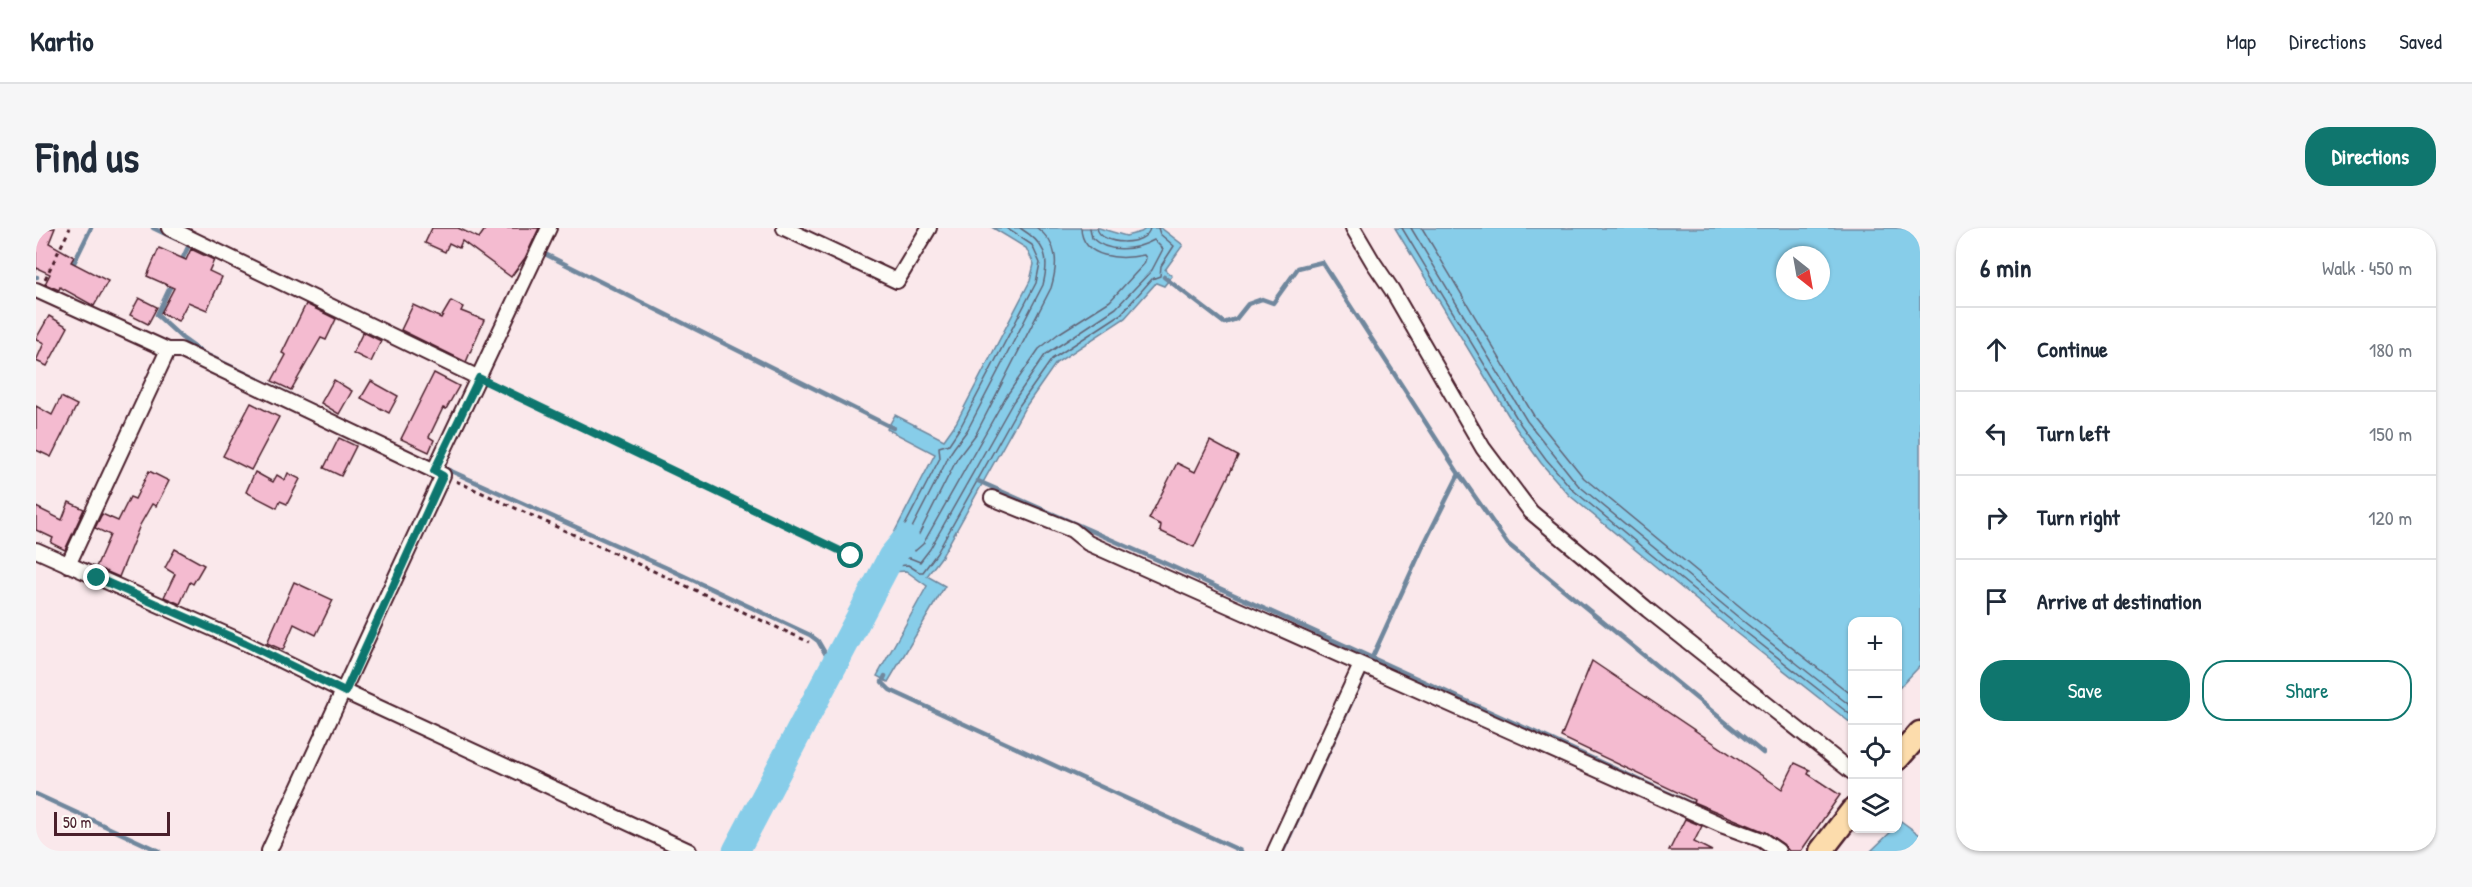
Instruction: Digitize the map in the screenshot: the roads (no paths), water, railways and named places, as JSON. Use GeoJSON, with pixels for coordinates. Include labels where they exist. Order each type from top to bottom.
{"type":"FeatureCollection","features":[{"type":"Feature","properties":{"kind":"highway"},"geometry":{"type":"LineString","coordinates":[[1902,753],[1920,733]]}},
{"type":"Feature","properties":{"kind":"highway"},"geometry":{"type":"LineString","coordinates":[[1821,851],[1848,816]]}},
{"type":"Feature","properties":{"kind":"street"},"geometry":{"type":"LineString","coordinates":[[169,228],[479,378]]}},
{"type":"Feature","properties":{"kind":"street"},"geometry":{"type":"LineString","coordinates":[[269,851],[345,692],[438,469],[549,228]]}},
{"type":"Feature","properties":{"kind":"street"},"geometry":{"type":"LineString","coordinates":[[784,228],[897,282],[929,228]]}},
{"type":"Feature","properties":{"kind":"street"},"geometry":{"type":"LineString","coordinates":[[1353,228],[1372,262],[1392,290],[1483,448],[1531,512],[1648,610],[1848,769]]}},
{"type":"Feature","properties":{"kind":"street"},"geometry":{"type":"LineString","coordinates":[[37,293],[168,350],[180,351],[438,469]]}},
{"type":"Feature","properties":{"kind":"street"},"geometry":{"type":"LineString","coordinates":[[68,565],[168,350]]}},
{"type":"Feature","properties":{"kind":"street"},"geometry":{"type":"LineString","coordinates":[[992,498],[1072,530],[1088,543],[1724,826],[1762,840],[1778,851]]}},
{"type":"Feature","properties":{"kind":"street"},"geometry":{"type":"LineString","coordinates":[[36,550],[245,643],[345,692],[689,851]]}},
{"type":"Feature","properties":{"kind":"street"},"geometry":{"type":"LineString","coordinates":[[1275,851],[1361,665]]}},
{"type":"Feature","properties":{"kind":"water"},"geometry":{"type":"Polygon","coordinates":[[[993,228],[1099,228],[1126,236],[1147,228],[1161,228],[1183,245],[1165,270],[1172,276],[1164,286],[1156,283],[1125,318],[1056,363],[1024,409],[942,556],[927,576],[945,586],[888,682],[877,676],[927,586],[906,571],[891,572],[878,564],[935,454],[887,429],[895,415],[944,440],[956,423],[1030,281],[1034,264],[1026,248],[993,228]]]}},
{"type":"Feature","properties":{"kind":"water"},"geometry":{"type":"Polygon","coordinates":[[[1395,228],[1920,228],[1920,666],[1902,685],[1902,617],[1848,617],[1848,721],[1735,632],[1569,495],[1541,463],[1516,428],[1395,228]]]}},
{"type":"Feature","properties":{"kind":"water"},"geometry":{"type":"Polygon","coordinates":[[[1902,822],[1920,835],[1920,851],[1871,851],[1890,833],[1902,833],[1902,822]]]}},
{"type":"Feature","properties":{"kind":"waterway"},"geometry":{"type":"LineString","coordinates":[[71,269],[91,228]]}},
{"type":"Feature","properties":{"kind":"waterway"},"geometry":{"type":"LineString","coordinates":[[153,228],[176,239]]}},
{"type":"Feature","properties":{"kind":"waterway"},"geometry":{"type":"LineString","coordinates":[[180,264],[189,245],[186,243]]}},
{"type":"Feature","properties":{"kind":"waterway"},"geometry":{"type":"LineString","coordinates":[[543,253],[893,428]]}},
{"type":"Feature","properties":{"kind":"waterway"},"geometry":{"type":"LineString","coordinates":[[1164,277],[1224,323],[1236,319],[1248,304],[1262,299],[1273,303],[1298,268],[1322,262],[1457,471],[1508,544],[1763,753]]}},
{"type":"Feature","properties":{"kind":"waterway"},"geometry":{"type":"LineString","coordinates":[[172,283],[157,315],[182,338],[203,353],[434,464]]}},
{"type":"Feature","properties":{"kind":"waterway"},"geometry":{"type":"LineString","coordinates":[[442,467],[810,635],[818,641],[833,667]]}},
{"type":"Feature","properties":{"kind":"waterway"},"geometry":{"type":"LineString","coordinates":[[1371,660],[1459,474]]}},
{"type":"Feature","properties":{"kind":"waterway"},"geometry":{"type":"LineString","coordinates":[[978,481],[1160,561],[1703,809]]}},
{"type":"Feature","properties":{"kind":"waterway"},"geometry":{"type":"LineString","coordinates":[[736,851],[891,557],[906,539]]}},
{"type":"Feature","properties":{"kind":"waterway"},"geometry":{"type":"LineString","coordinates":[[1283,851],[1365,673]]}},
{"type":"Feature","properties":{"kind":"waterway"},"geometry":{"type":"LineString","coordinates":[[885,676],[882,682],[890,690],[1241,851]]}},
{"type":"Feature","properties":{"kind":"waterway"},"geometry":{"type":"LineString","coordinates":[[36,794],[159,851]]}}]}
